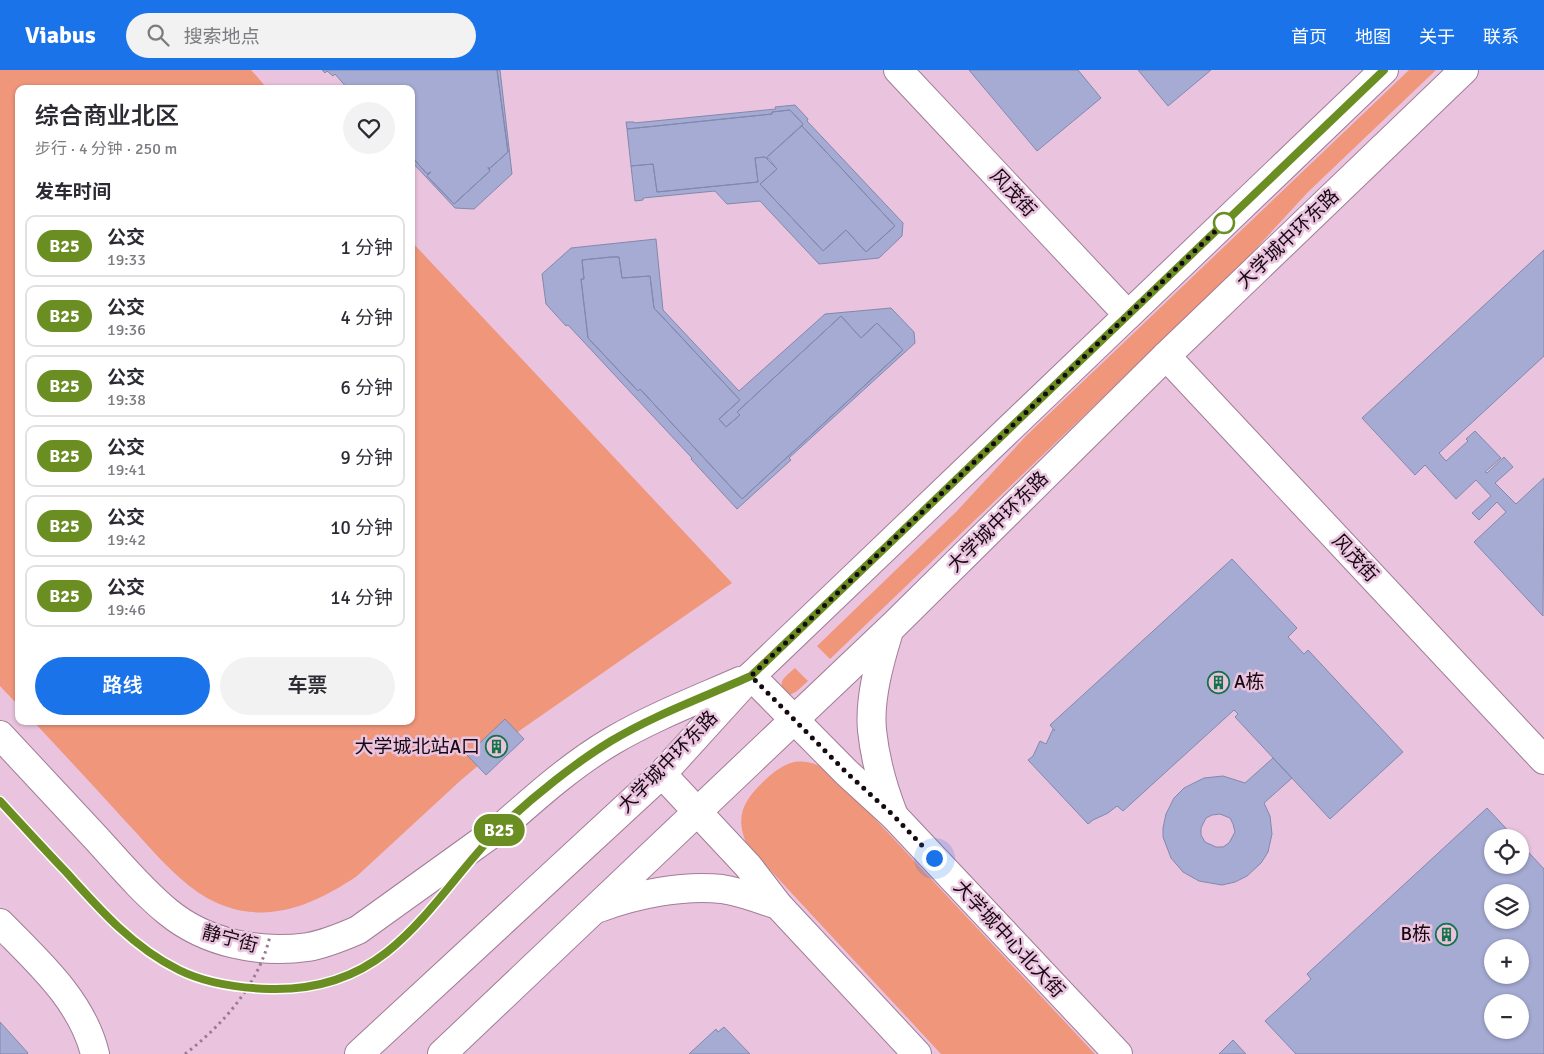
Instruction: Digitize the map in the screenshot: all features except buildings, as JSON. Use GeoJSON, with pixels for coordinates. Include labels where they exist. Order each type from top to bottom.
{"type":"FeatureCollection","features":[{"type":"Feature","properties":{"kind":"main road","name":"风茂街"},"geometry":{"type":"LineString","coordinates":[[898,70],[1128,315]]}},
{"type":"Feature","properties":{"kind":"main road","name":"大学城中环东路"},"geometry":{"type":"LineString","coordinates":[[358,1054],[662,774],[751,676],[1384,70]]}},
{"type":"Feature","properties":{"kind":"main road","name":"大学城中环东路"},"geometry":{"type":"LineString","coordinates":[[442,1054],[895,624],[1166,356],[1464,70]]}},
{"type":"Feature","properties":{"kind":"main road","name":"风茂街"},"geometry":{"type":"LineString","coordinates":[[1166,356],[1544,760]]}},
{"type":"Feature","properties":{"kind":"main road"},"geometry":{"type":"LineString","coordinates":[[894,816],[882,782],[872,729],[877,672],[889,630],[895,624]]}},
{"type":"Feature","properties":{"kind":"main road","name":"大学城中心北大街"},"geometry":{"type":"LineString","coordinates":[[751,676],[847,773],[894,816],[1118,1054]]}},
{"type":"Feature","properties":{"kind":"main road","name":"静宁街"},"geometry":{"type":"LineString","coordinates":[[0,735],[141,887],[169,912],[195,930],[223,941],[247,947],[276,949],[308,947],[336,940],[358,930],[504,825],[555,781],[611,741],[634,728],[751,676]]}},
{"type":"Feature","properties":{"kind":"main road"},"geometry":{"type":"LineString","coordinates":[[662,774],[748,866],[778,905],[917,1054]]}},
{"type":"Feature","properties":{"kind":"main road"},"geometry":{"type":"LineString","coordinates":[[596,909],[655,893],[701,888],[743,894],[778,905]]}},
{"type":"Feature","properties":{"kind":"main road"},"geometry":{"type":"LineString","coordinates":[[0,923],[66,994],[87,1029],[95,1054]]}},
{"type":"Feature","properties":{"kind":"path"},"geometry":{"type":"LineString","coordinates":[[185,1054],[223,1019],[247,990],[264,956],[270,936]]}},
{"type":"Feature","properties":{"kind":"shaded area"},"geometry":{"type":"Polygon","coordinates":[[[0,70],[251,70],[264,85],[15,85],[15,702],[0,686],[0,70]]]}},
{"type":"Feature","properties":{"kind":"shaded area"},"geometry":{"type":"Polygon","coordinates":[[[1409,70],[1436,70],[1308,192],[1240,266],[830,659],[817,646],[957,511],[1026,436],[1409,70]]]}},
{"type":"Feature","properties":{"kind":"shaded area"},"geometry":{"type":"Polygon","coordinates":[[[415,245],[732,583],[519,731],[460,781],[357,876],[319,898],[300,906],[280,911],[240,910],[220,904],[199,893],[170,869],[37,725],[415,725],[415,245]]]}},
{"type":"Feature","properties":{"kind":"shaded area"},"geometry":{"type":"Polygon","coordinates":[[[795,668],[808,681],[788,696],[782,687],[782,680],[795,668]]]}},
{"type":"Feature","properties":{"kind":"shaded area"},"geometry":{"type":"Polygon","coordinates":[[[794,762],[815,764],[833,774],[1095,1054],[941,1054],[747,845],[741,825],[743,809],[758,787],[772,774],[794,762]]]}},
{"type":"Feature","properties":{"kind":"bus line","name":"B25"},"geometry":{"type":"LineString","coordinates":[[0,801],[100,910],[128,937],[154,956],[180,971],[207,981],[233,986],[292,989],[322,985],[365,968],[388,952],[409,932],[504,825],[555,781],[600,748],[634,728],[751,676],[1384,70]]}},
{"type":"Feature","properties":{"kind":"place","name":"A栋"},"geometry":{"type":"Point","coordinates":[1218,682]}},
{"type":"Feature","properties":{"kind":"place","name":"大学城北站A口"},"geometry":{"type":"Point","coordinates":[496,747]}},
{"type":"Feature","properties":{"kind":"place","name":"B栋"},"geometry":{"type":"Point","coordinates":[1447,934]}},
{"type":"Feature","properties":{"kind":"route"},"geometry":{"type":"LineString","coordinates":[[934,858],[894,816],[847,773],[751,676],[1227,220],[1224,223]]}}]}
